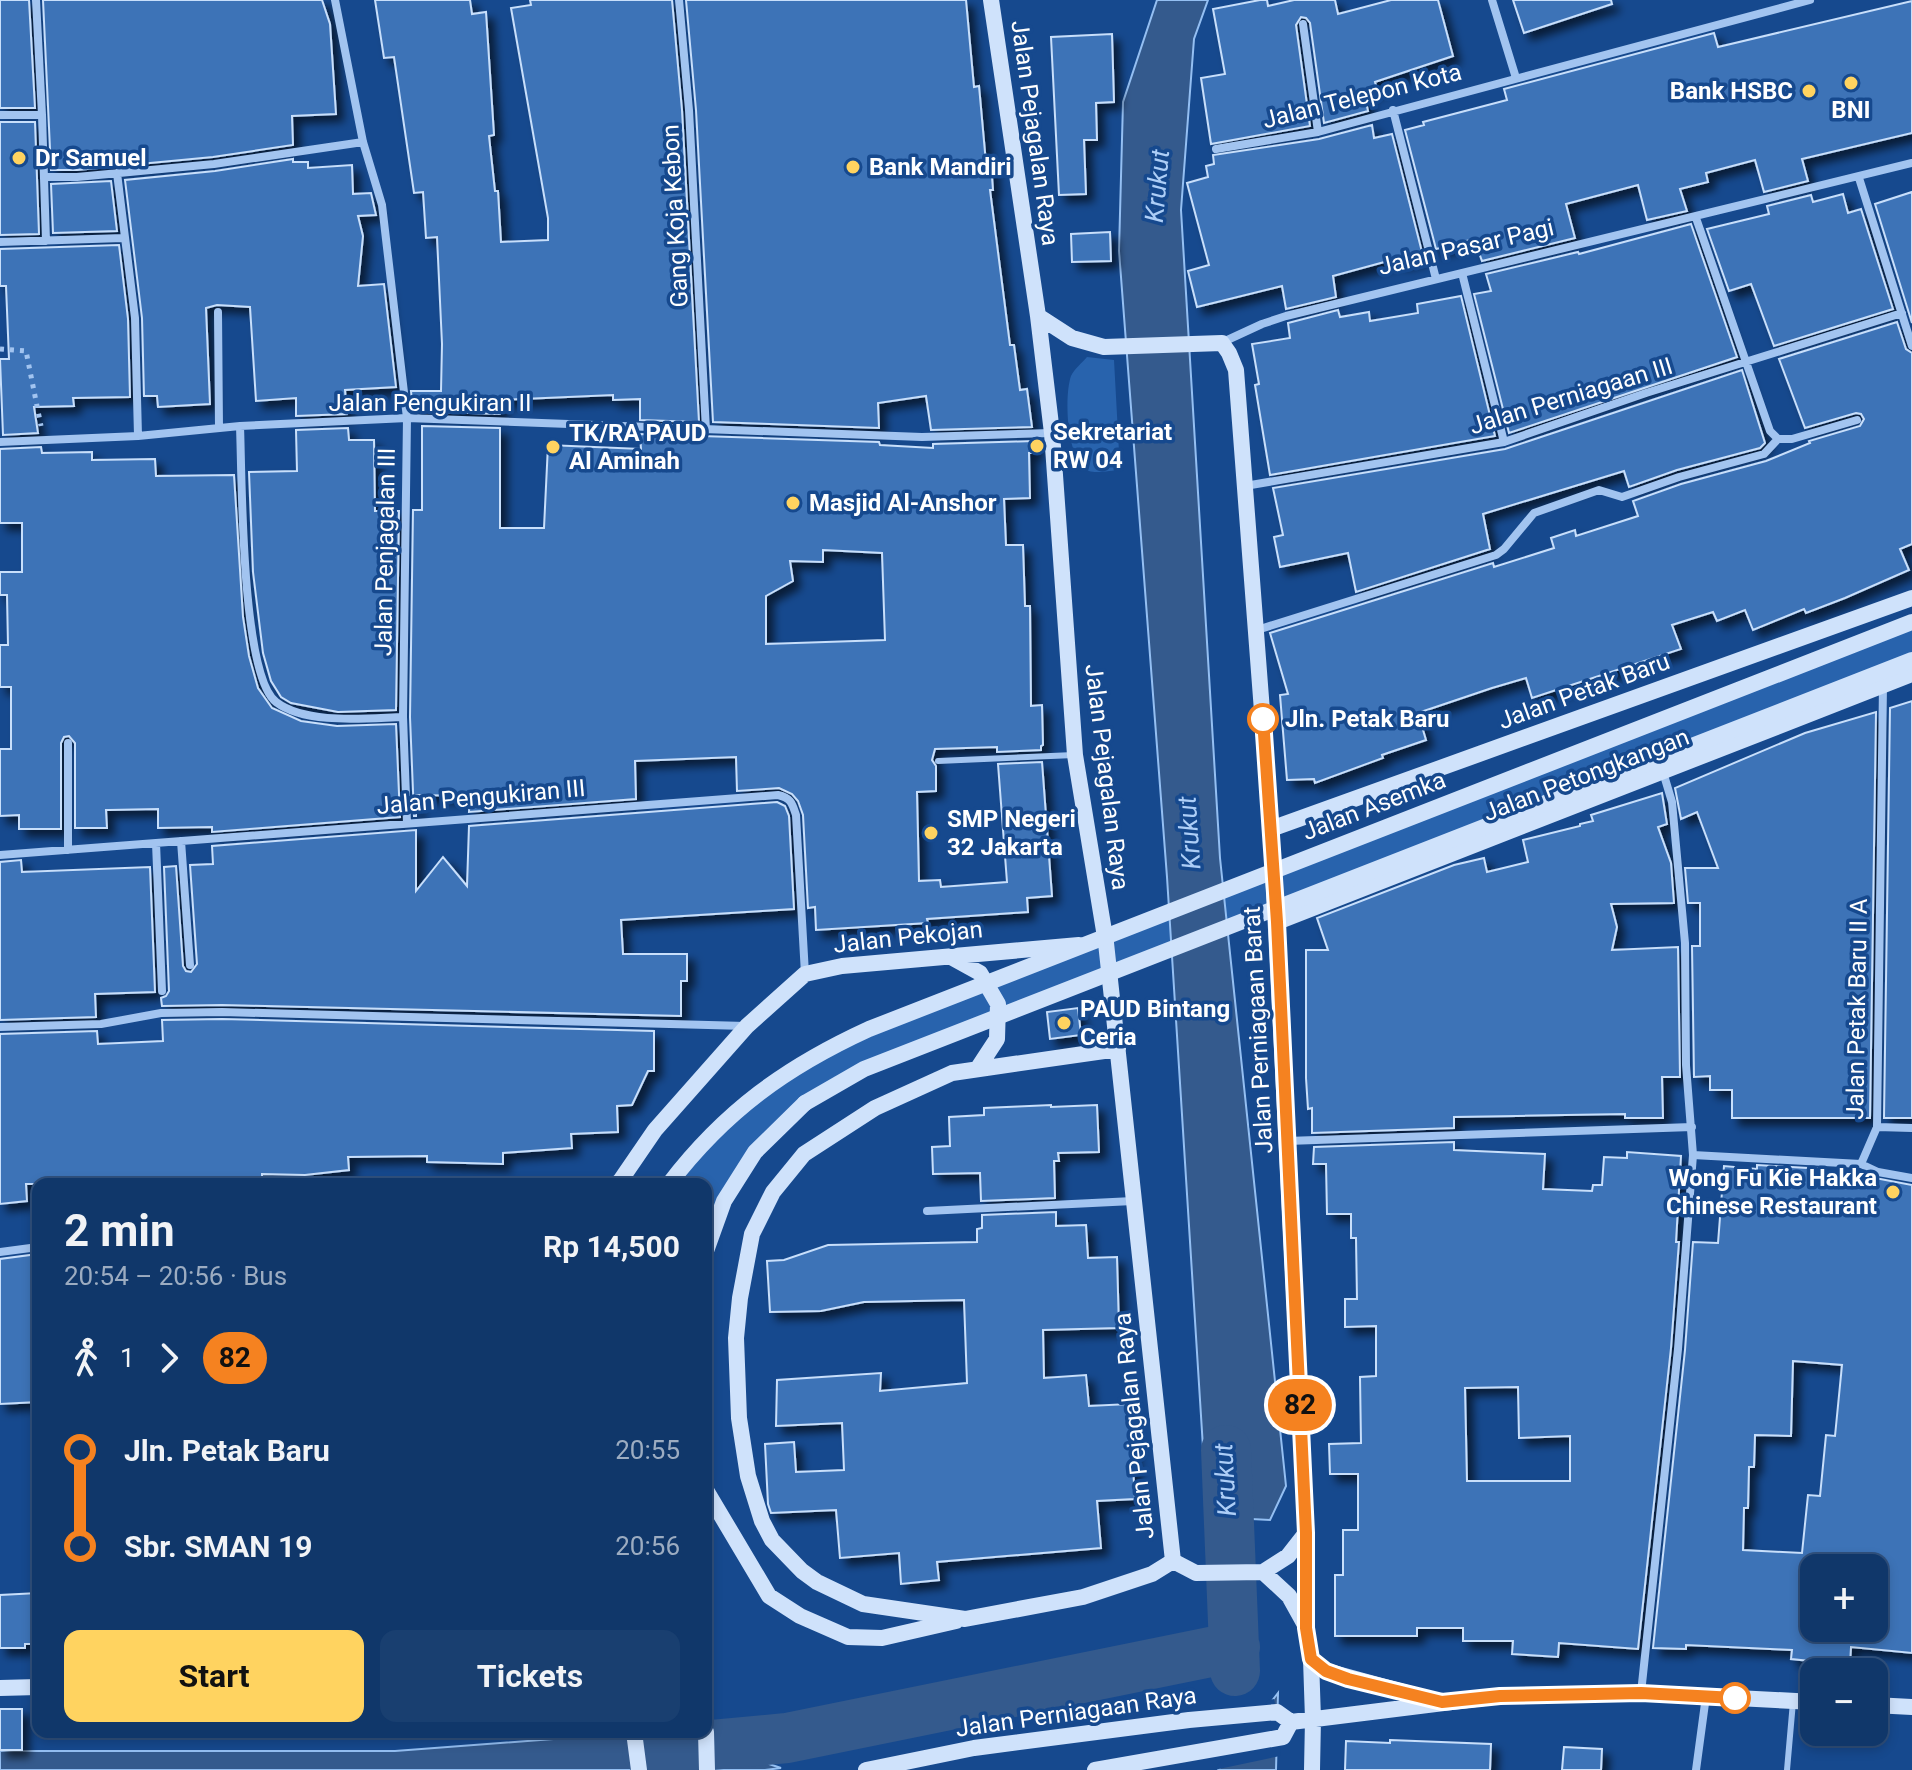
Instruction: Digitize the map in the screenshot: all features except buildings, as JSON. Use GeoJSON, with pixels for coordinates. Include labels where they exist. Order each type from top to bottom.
{"type":"FeatureCollection","features":[{"type":"Feature","properties":{"kind":"street"},"geometry":{"type":"LineString","coordinates":[[36,0],[46,177],[46,241]]}},
{"type":"Feature","properties":{"kind":"street","name":"Jalan Penjagalan III"},"geometry":{"type":"LineString","coordinates":[[335,0],[363,142],[382,205],[407,418],[403,717],[407,823]]}},
{"type":"Feature","properties":{"kind":"street","name":"Gang Koja Kebon"},"geometry":{"type":"LineString","coordinates":[[679,0],[689,110],[706,430]]}},
{"type":"Feature","properties":{"kind":"street","name":"Jalan Pejagalan Raya"},"geometry":{"type":"LineString","coordinates":[[991,0],[1038,316],[1052,433],[1075,755],[1106,943],[1173,1561]]}},
{"type":"Feature","properties":{"kind":"street"},"geometry":{"type":"LineString","coordinates":[[1492,0],[1516,78]]}},
{"type":"Feature","properties":{"kind":"street","name":"Jalan Telepon Kota"},"geometry":{"type":"LineString","coordinates":[[1216,149],[1318,132],[1810,0]]}},
{"type":"Feature","properties":{"kind":"street"},"geometry":{"type":"LineString","coordinates":[[1303,24],[1318,132]]}},
{"type":"Feature","properties":{"kind":"street"},"geometry":{"type":"LineString","coordinates":[[1393,110],[1436,279]]}},
{"type":"Feature","properties":{"kind":"street"},"geometry":{"type":"LineString","coordinates":[[0,115],[42,115]]}},
{"type":"Feature","properties":{"kind":"street"},"geometry":{"type":"LineString","coordinates":[[46,177],[214,164],[363,142]]}},
{"type":"Feature","properties":{"kind":"street","name":"Jalan Pasar Pagi"},"geometry":{"type":"LineString","coordinates":[[1038,316],[1072,338],[1104,347],[1222,343],[1286,316],[1912,163]]}},
{"type":"Feature","properties":{"kind":"street"},"geometry":{"type":"LineString","coordinates":[[117,173],[135,318],[138,436]]}},
{"type":"Feature","properties":{"kind":"street"},"geometry":{"type":"LineString","coordinates":[[1859,178],[1912,346]]}},
{"type":"Feature","properties":{"kind":"street"},"geometry":{"type":"LineString","coordinates":[[1696,218],[1770,431],[1778,439],[1792,439],[1857,420]]}},
{"type":"Feature","properties":{"kind":"street"},"geometry":{"type":"LineString","coordinates":[[0,242],[123,238]]}},
{"type":"Feature","properties":{"kind":"street"},"geometry":{"type":"LineString","coordinates":[[1462,273],[1504,442]]}},
{"type":"Feature","properties":{"kind":"street"},"geometry":{"type":"LineString","coordinates":[[218,312],[219,428]]}},
{"type":"Feature","properties":{"kind":"street","name":"Jalan Perniagaan III"},"geometry":{"type":"LineString","coordinates":[[1245,486],[1504,442],[1902,313]]}},
{"type":"Feature","properties":{"kind":"street","name":"Jalan Perniagaan Barat"},"geometry":{"type":"LineString","coordinates":[[1222,343],[1236,370],[1277,922],[1306,1533],[1306,1628],[1311,1659],[1312,1770]]}},
{"type":"Feature","properties":{"kind":"street","name":"Jalan Pengukiran II"},"geometry":{"type":"LineString","coordinates":[[0,442],[407,418],[922,437],[1052,433]]}},
{"type":"Feature","properties":{"kind":"street"},"geometry":{"type":"LineString","coordinates":[[240,426],[248,603],[261,680],[267,693],[278,704],[308,715],[347,719],[403,717]]}},
{"type":"Feature","properties":{"kind":"street"},"geometry":{"type":"LineString","coordinates":[[1257,630],[1496,555],[1534,513],[1599,490],[1622,497],[1679,477],[1764,454],[1778,439]]}},
{"type":"Feature","properties":{"kind":"street","name":"Jalan Petak Baru"},"geometry":{"type":"LineString","coordinates":[[1271,829],[1912,598]]}},
{"type":"Feature","properties":{"kind":"street","name":"Jalan Asemka"},"geometry":{"type":"LineString","coordinates":[[674,1178],[733,1112],[796,1066],[849,1038],[1912,622]]}},
{"type":"Feature","properties":{"kind":"street"},"geometry":{"type":"LineString","coordinates":[[712,1234],[724,1201],[755,1152],[805,1103],[864,1069],[1912,660]]}},
{"type":"Feature","properties":{"kind":"street","name":"Jalan Petongkangan"},"geometry":{"type":"LineString","coordinates":[[1277,922],[1912,674]]}},
{"type":"Feature","properties":{"kind":"street","name":"Jalan Petak Baru II A"},"geometry":{"type":"LineString","coordinates":[[1861,1164],[1877,1127],[1883,684]]}},
{"type":"Feature","properties":{"kind":"street"},"geometry":{"type":"LineString","coordinates":[[68,743],[68,850]]}},
{"type":"Feature","properties":{"kind":"street"},"geometry":{"type":"LineString","coordinates":[[1641,1693],[1678,1349],[1693,1155],[1686,1065],[1685,943],[1672,802],[1662,771]]}},
{"type":"Feature","properties":{"kind":"street","name":"Jalan Pengukiran III"},"geometry":{"type":"LineString","coordinates":[[0,855],[766,795],[786,797],[792,802],[796,815],[805,974]]}},
{"type":"Feature","properties":{"kind":"street"},"geometry":{"type":"LineString","coordinates":[[181,841],[190,965]]}},
{"type":"Feature","properties":{"kind":"street"},"geometry":{"type":"LineString","coordinates":[[156,843],[162,991]]}},
{"type":"Feature","properties":{"kind":"street","name":"Jalan Pekojan"},"geometry":{"type":"LineString","coordinates":[[623,1178],[655,1130],[747,1026],[805,974],[842,966],[1106,943]]}},
{"type":"Feature","properties":{"kind":"street"},"geometry":{"type":"LineString","coordinates":[[950,956],[980,973],[998,1004],[997,1039],[978,1068]]}},
{"type":"Feature","properties":{"kind":"street"},"geometry":{"type":"LineString","coordinates":[[0,1027],[101,1024],[161,1013],[222,1012],[747,1026]]}},
{"type":"Feature","properties":{"kind":"street"},"geometry":{"type":"LineString","coordinates":[[965,1619],[863,1604],[817,1582],[772,1540],[762,1521],[748,1476],[739,1418],[736,1338],[752,1234],[773,1192],[804,1154],[875,1108],[952,1073],[1118,1049]]}},
{"type":"Feature","properties":{"kind":"street"},"geometry":{"type":"LineString","coordinates":[[1287,1141],[1692,1127]]}},
{"type":"Feature","properties":{"kind":"street"},"geometry":{"type":"LineString","coordinates":[[1877,1127],[1912,1128]]}},
{"type":"Feature","properties":{"kind":"street"},"geometry":{"type":"LineString","coordinates":[[1693,1155],[1861,1164],[1878,1172],[1912,1178]]}},
{"type":"Feature","properties":{"kind":"street"},"geometry":{"type":"LineString","coordinates":[[927,1211],[1134,1201]]}},
{"type":"Feature","properties":{"kind":"street"},"geometry":{"type":"LineString","coordinates":[[0,1252],[32,1248]]}},
{"type":"Feature","properties":{"kind":"street"},"geometry":{"type":"LineString","coordinates":[[712,1500],[769,1596],[819,1626],[848,1637],[882,1638],[1083,1597],[1152,1574],[1173,1561],[1196,1573],[1259,1572],[1288,1556],[1306,1533]]}},
{"type":"Feature","properties":{"kind":"street"},"geometry":{"type":"LineString","coordinates":[[1259,1572],[1289,1596],[1306,1628]]}},
{"type":"Feature","properties":{"kind":"street"},"geometry":{"type":"LineString","coordinates":[[1311,1659],[1326,1671],[1348,1679],[1442,1702]]}},
{"type":"Feature","properties":{"kind":"street"},"geometry":{"type":"LineString","coordinates":[[0,1688],[32,1687]]}},
{"type":"Feature","properties":{"kind":"street","name":"Jalan Perniagaan Raya"},"geometry":{"type":"LineString","coordinates":[[866,1770],[974,1748],[1189,1720],[1313,1719],[1500,1696],[1641,1693],[1800,1701]]}},
{"type":"Feature","properties":{"kind":"street"},"geometry":{"type":"LineString","coordinates":[[1696,1770],[1706,1696]]}},
{"type":"Feature","properties":{"kind":"street"},"geometry":{"type":"LineString","coordinates":[[1888,1706],[1912,1707]]}},
{"type":"Feature","properties":{"kind":"street"},"geometry":{"type":"LineString","coordinates":[[1095,1770],[1283,1737],[1284,1717]]}},
{"type":"Feature","properties":{"kind":"street"},"geometry":{"type":"LineString","coordinates":[[635,1738],[639,1770]]}},
{"type":"Feature","properties":{"kind":"street"},"geometry":{"type":"LineString","coordinates":[[706,1738],[707,1770]]}},
{"type":"Feature","properties":{"kind":"street"},"geometry":{"type":"LineString","coordinates":[[1188,1770],[1192,1752]]}},
{"type":"Feature","properties":{"kind":"lane"},"geometry":{"type":"LineString","coordinates":[[938,761],[1075,755]]}},
{"type":"Feature","properties":{"kind":"lane"},"geometry":{"type":"LineString","coordinates":[[1787,1770],[1793,1701]]}},
{"type":"Feature","properties":{"kind":"path"},"geometry":{"type":"LineString","coordinates":[[0,349],[26,351],[44,440]]}},
{"type":"Feature","properties":{"kind":"shaded area"},"geometry":{"type":"Polygon","coordinates":[[[1087,357],[1114,360],[1120,470],[1089,471],[1081,465],[1071,442],[1069,385],[1072,373],[1087,357]]]}},
{"type":"Feature","properties":{"kind":"shaded area"},"geometry":{"type":"Polygon","coordinates":[[[1912,622],[1912,660],[864,1069],[805,1103],[755,1152],[712,1239],[712,1178],[675,1178],[796,1066],[1912,622]]]}},
{"type":"Feature","properties":{"kind":"water"},"geometry":{"type":"Polygon","coordinates":[[[1157,0],[1208,0],[1194,39],[1181,210],[1220,858],[1286,1486],[1270,1520],[1213,1517],[1206,1495],[1167,877],[1119,251],[1123,102],[1157,0]]]}},
{"type":"Feature","properties":{"kind":"water"},"geometry":{"type":"Polygon","coordinates":[[[1278,1693],[1276,1770],[1218,1770],[1278,1693]]]}},
{"type":"Feature","properties":{"kind":"water"},"geometry":{"type":"Polygon","coordinates":[[[566,1738],[692,1738],[781,1768],[0,1770],[0,1751],[395,1751],[566,1738]]]}},
{"type":"Feature","properties":{"kind":"pier"},"geometry":{"type":"Polygon","coordinates":[[[1274,1699],[1281,1731],[1280,1756],[1214,1770],[1268,1700],[1274,1699]]]}},
{"type":"Feature","properties":{"kind":"waterway","name":"Krukut"},"geometry":{"type":"LineString","coordinates":[[1226,1450],[1235,1671]]}},
{"type":"Feature","properties":{"kind":"waterway"},"geometry":{"type":"LineString","coordinates":[[647,1751],[787,1738],[1235,1647]]}},
{"type":"Feature","properties":{"kind":"bus line","name":"82"},"geometry":{"type":"LineString","coordinates":[[1263,719],[1277,922],[1306,1533],[1306,1628],[1311,1659],[1326,1671],[1348,1679],[1442,1702],[1500,1696],[1641,1693],[1735,1698]]}},
{"type":"Feature","properties":{"kind":"place","name":"BNI"},"geometry":{"type":"Point","coordinates":[1851,83]}},
{"type":"Feature","properties":{"kind":"place","name":"Bank HSBC"},"geometry":{"type":"Point","coordinates":[1809,91]}},
{"type":"Feature","properties":{"kind":"place","name":"Dr Samuel"},"geometry":{"type":"Point","coordinates":[19,158]}},
{"type":"Feature","properties":{"kind":"place","name":"Bank Mandiri"},"geometry":{"type":"Point","coordinates":[853,167]}},
{"type":"Feature","properties":{"kind":"place","name":"Sekretariat RW 04"},"geometry":{"type":"Point","coordinates":[1037,446]}},
{"type":"Feature","properties":{"kind":"place","name":"TK/RA PAUD Al Aminah"},"geometry":{"type":"Point","coordinates":[553,447]}},
{"type":"Feature","properties":{"kind":"place","name":"Masjid Al-Anshor"},"geometry":{"type":"Point","coordinates":[793,503]}},
{"type":"Feature","properties":{"kind":"place","name":"Jln. Petak Baru"},"geometry":{"type":"Point","coordinates":[1263,719]}},
{"type":"Feature","properties":{"kind":"place","name":"SMP Negeri 32 Jakarta"},"geometry":{"type":"Point","coordinates":[931,833]}},
{"type":"Feature","properties":{"kind":"place","name":"PAUD Bintang Ceria"},"geometry":{"type":"Point","coordinates":[1064,1023]}},
{"type":"Feature","properties":{"kind":"place","name":"Wong Fu Kie Hakka Chinese Restaurant"},"geometry":{"type":"Point","coordinates":[1893,1192]}}]}
